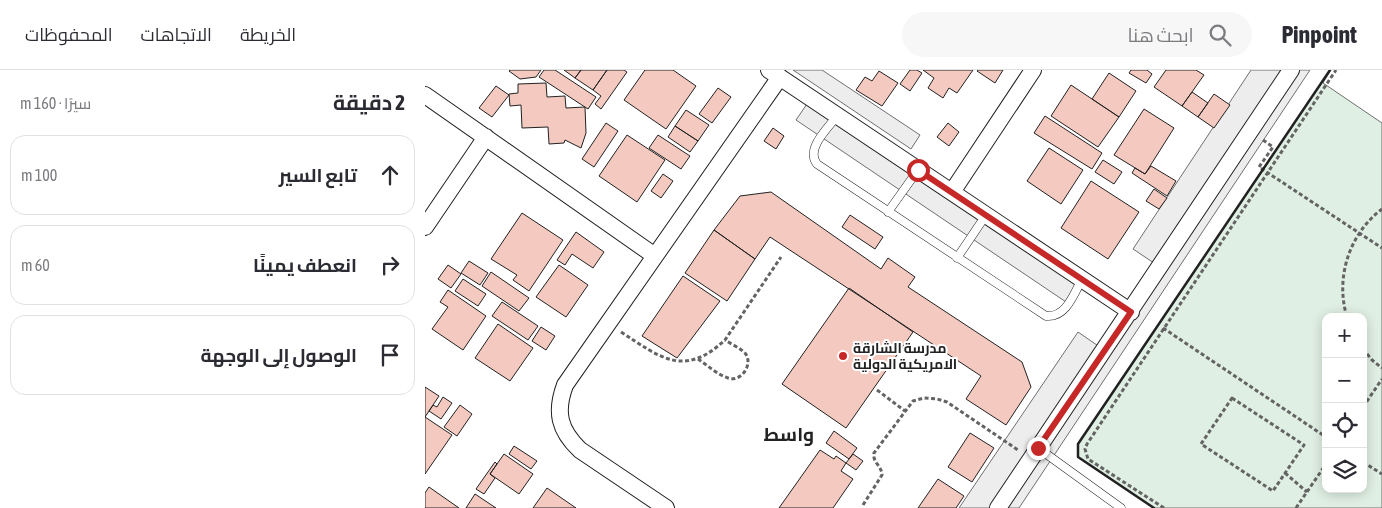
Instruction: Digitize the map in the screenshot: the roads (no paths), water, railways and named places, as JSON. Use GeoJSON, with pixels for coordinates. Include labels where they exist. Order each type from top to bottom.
{"type":"FeatureCollection","features":[{"type":"Feature","properties":{"kind":"street"},"geometry":{"type":"LineString","coordinates":[[952,192],[1033,70]]}},
{"type":"Feature","properties":{"kind":"street"},"geometry":{"type":"LineString","coordinates":[[998,508],[1131,312],[1291,70]]}},
{"type":"Feature","properties":{"kind":"street"},"geometry":{"type":"LineString","coordinates":[[666,508],[580,450],[568,436],[560,420],[560,402],[565,385],[655,256],[774,74],[1131,312]]}},
{"type":"Feature","properties":{"kind":"street"},"geometry":{"type":"LineString","coordinates":[[425,95],[655,256]]}},
{"type":"Feature","properties":{"kind":"street"},"geometry":{"type":"LineString","coordinates":[[425,228],[485,137]]}},
{"type":"Feature","properties":{"kind":"lane"},"geometry":{"type":"LineString","coordinates":[[837,116],[814,148],[814,161],[957,258],[1046,316],[1051,317],[1061,313],[1082,279]]}},
{"type":"Feature","properties":{"kind":"lane"},"geometry":{"type":"LineString","coordinates":[[888,212],[918,170]]}},
{"type":"Feature","properties":{"kind":"lane"},"geometry":{"type":"LineString","coordinates":[[957,258],[986,215]]}},
{"type":"Feature","properties":{"kind":"lane"},"geometry":{"type":"LineString","coordinates":[[1035,454],[1121,508]]}},
{"type":"Feature","properties":{"kind":"place","name":"مدرسة الشارقة الامريكية الدولية"},"geometry":{"type":"Point","coordinates":[843,356]}},
{"type":"Feature","properties":{"kind":"district","name":"واسط"},"geometry":{"type":"Point","coordinates":[789,434]}}]}
